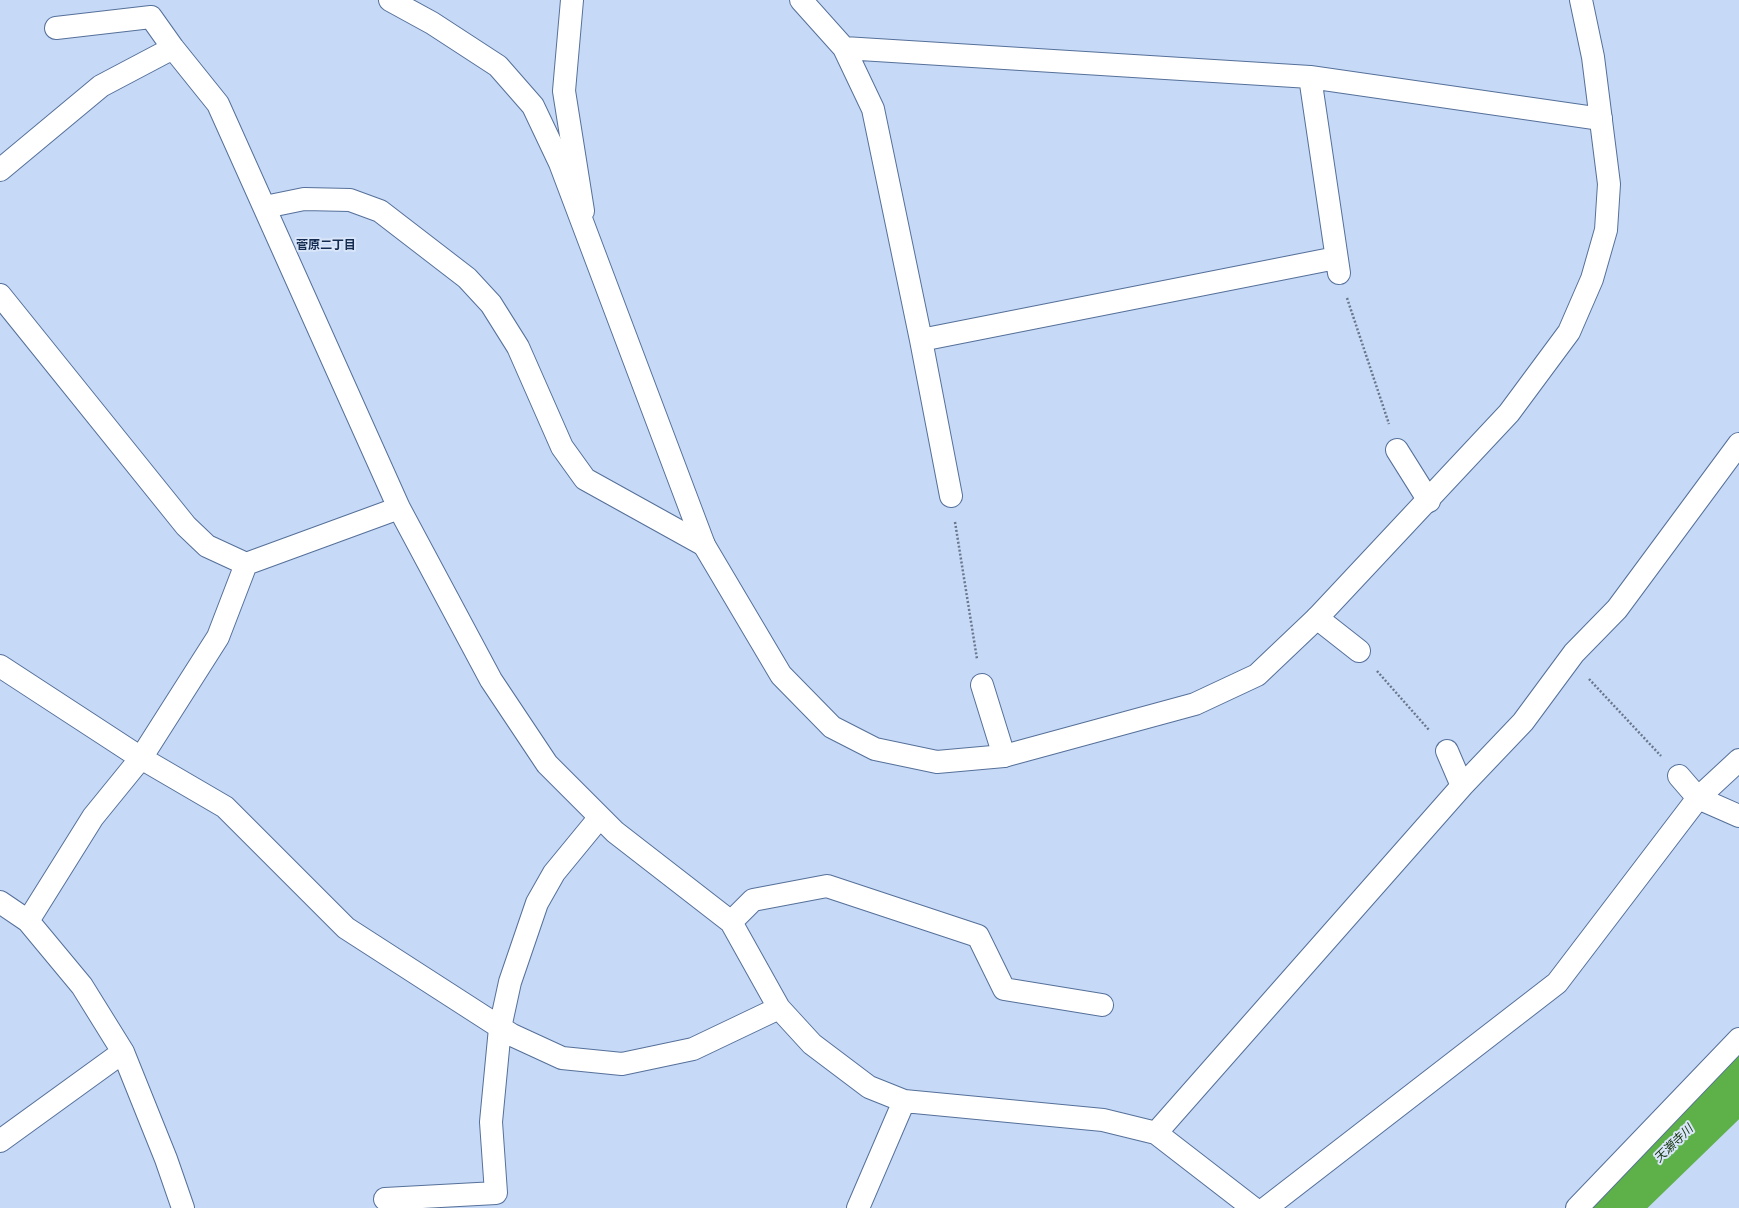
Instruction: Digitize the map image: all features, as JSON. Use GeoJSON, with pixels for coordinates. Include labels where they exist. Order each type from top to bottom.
{"type":"FeatureCollection","features":[{"type":"Feature","properties":{"kind":"street"},"geometry":{"type":"LineString","coordinates":[[390,0],[432,23],[498,66],[533,106],[560,163],[587,232],[704,545],[781,674],[832,727],[875,749],[937,762],[1004,756],[1195,704],[1257,675],[1317,618],[1429,501],[1510,413],[1569,332],[1592,279],[1606,230],[1609,184],[1593,57],[1580,0]]}},
{"type":"Feature","properties":{"kind":"street"},"geometry":{"type":"LineString","coordinates":[[572,0],[564,91],[587,232]]}},
{"type":"Feature","properties":{"kind":"street"},"geometry":{"type":"LineString","coordinates":[[801,0],[844,48],[873,109],[921,340],[951,496]]}},
{"type":"Feature","properties":{"kind":"street"},"geometry":{"type":"LineString","coordinates":[[56,28],[151,17],[173,48],[218,104],[399,508],[491,680],[547,764],[614,832],[730,922],[778,1008],[812,1044],[869,1087],[904,1101],[1103,1120],[1156,1133],[1253,1208]]}},
{"type":"Feature","properties":{"kind":"street"},"geometry":{"type":"LineString","coordinates":[[0,170],[101,86],[173,48]]}},
{"type":"Feature","properties":{"kind":"street"},"geometry":{"type":"LineString","coordinates":[[844,48],[1310,78],[1601,119]]}},
{"type":"Feature","properties":{"kind":"street"},"geometry":{"type":"LineString","coordinates":[[921,340],[1338,265],[1310,78]]}},
{"type":"Feature","properties":{"kind":"street"},"geometry":{"type":"LineString","coordinates":[[265,207],[304,199],[350,200],[380,211],[461,273],[491,304],[518,347],[562,447],[585,478],[704,545]]}},
{"type":"Feature","properties":{"kind":"street"},"geometry":{"type":"LineString","coordinates":[[0,295],[186,526],[207,546],[246,564],[399,508]]}},
{"type":"Feature","properties":{"kind":"street"},"geometry":{"type":"LineString","coordinates":[[1156,1133],[1462,786],[1523,722],[1577,661],[1739,444]]}},
{"type":"Feature","properties":{"kind":"street"},"geometry":{"type":"LineString","coordinates":[[1397,450],[1429,501]]}},
{"type":"Feature","properties":{"kind":"street"},"geometry":{"type":"LineString","coordinates":[[28,921],[93,817],[141,758],[218,637],[246,564]]}},
{"type":"Feature","properties":{"kind":"street"},"geometry":{"type":"LineString","coordinates":[[1317,618],[1360,651]]}},
{"type":"Feature","properties":{"kind":"street"},"geometry":{"type":"LineString","coordinates":[[0,666],[141,758],[225,807],[346,928],[500,1028],[562,1058],[622,1064],[693,1049],[778,1008]]}},
{"type":"Feature","properties":{"kind":"street"},"geometry":{"type":"LineString","coordinates":[[982,685],[1004,756]]}},
{"type":"Feature","properties":{"kind":"street"},"geometry":{"type":"LineString","coordinates":[[1447,751],[1462,786]]}},
{"type":"Feature","properties":{"kind":"street"},"geometry":{"type":"LineString","coordinates":[[1266,1208],[1557,983],[1698,798],[1739,760]]}},
{"type":"Feature","properties":{"kind":"street"},"geometry":{"type":"LineString","coordinates":[[1678,776],[1698,798],[1739,816]]}},
{"type":"Feature","properties":{"kind":"street"},"geometry":{"type":"LineString","coordinates":[[385,1198],[496,1193],[492,1122],[500,1028],[510,982],[537,903],[554,873],[600,817]]}},
{"type":"Feature","properties":{"kind":"street"},"geometry":{"type":"LineString","coordinates":[[730,922],[753,900],[827,886],[978,936],[1004,989],[1102,1005]]}},
{"type":"Feature","properties":{"kind":"street"},"geometry":{"type":"LineString","coordinates":[[0,902],[28,921],[82,986],[123,1052],[166,1159],[183,1208]]}},
{"type":"Feature","properties":{"kind":"street"},"geometry":{"type":"LineString","coordinates":[[1577,1208],[1739,1039]]}},
{"type":"Feature","properties":{"kind":"street"},"geometry":{"type":"LineString","coordinates":[[0,1141],[123,1052]]}},
{"type":"Feature","properties":{"kind":"street"},"geometry":{"type":"LineString","coordinates":[[858,1208],[904,1101]]}},
{"type":"Feature","properties":{"kind":"street"},"geometry":{"type":"LineString","coordinates":[[496,1181],[503,1208]]}},
{"type":"Feature","properties":{"kind":"path"},"geometry":{"type":"LineString","coordinates":[[1338,265],[1397,450]]}},
{"type":"Feature","properties":{"kind":"path"},"geometry":{"type":"LineString","coordinates":[[951,496],[982,685]]}},
{"type":"Feature","properties":{"kind":"path"},"geometry":{"type":"LineString","coordinates":[[1360,651],[1447,751]]}},
{"type":"Feature","properties":{"kind":"path"},"geometry":{"type":"LineString","coordinates":[[1577,661],[1678,776]]}},
{"type":"Feature","properties":{"kind":"water"},"geometry":{"type":"Polygon","coordinates":[[[1739,1049],[1739,1078],[1616,1208],[1591,1208],[1739,1049]]]}},
{"type":"Feature","properties":{"kind":"waterway","name":"天瀬寺川"},"geometry":{"type":"LineString","coordinates":[[1608,1208],[1739,1081]]}},
{"type":"Feature","properties":{"kind":"district","name":"菅原二丁目"},"geometry":{"type":"Point","coordinates":[326,246]}}]}
